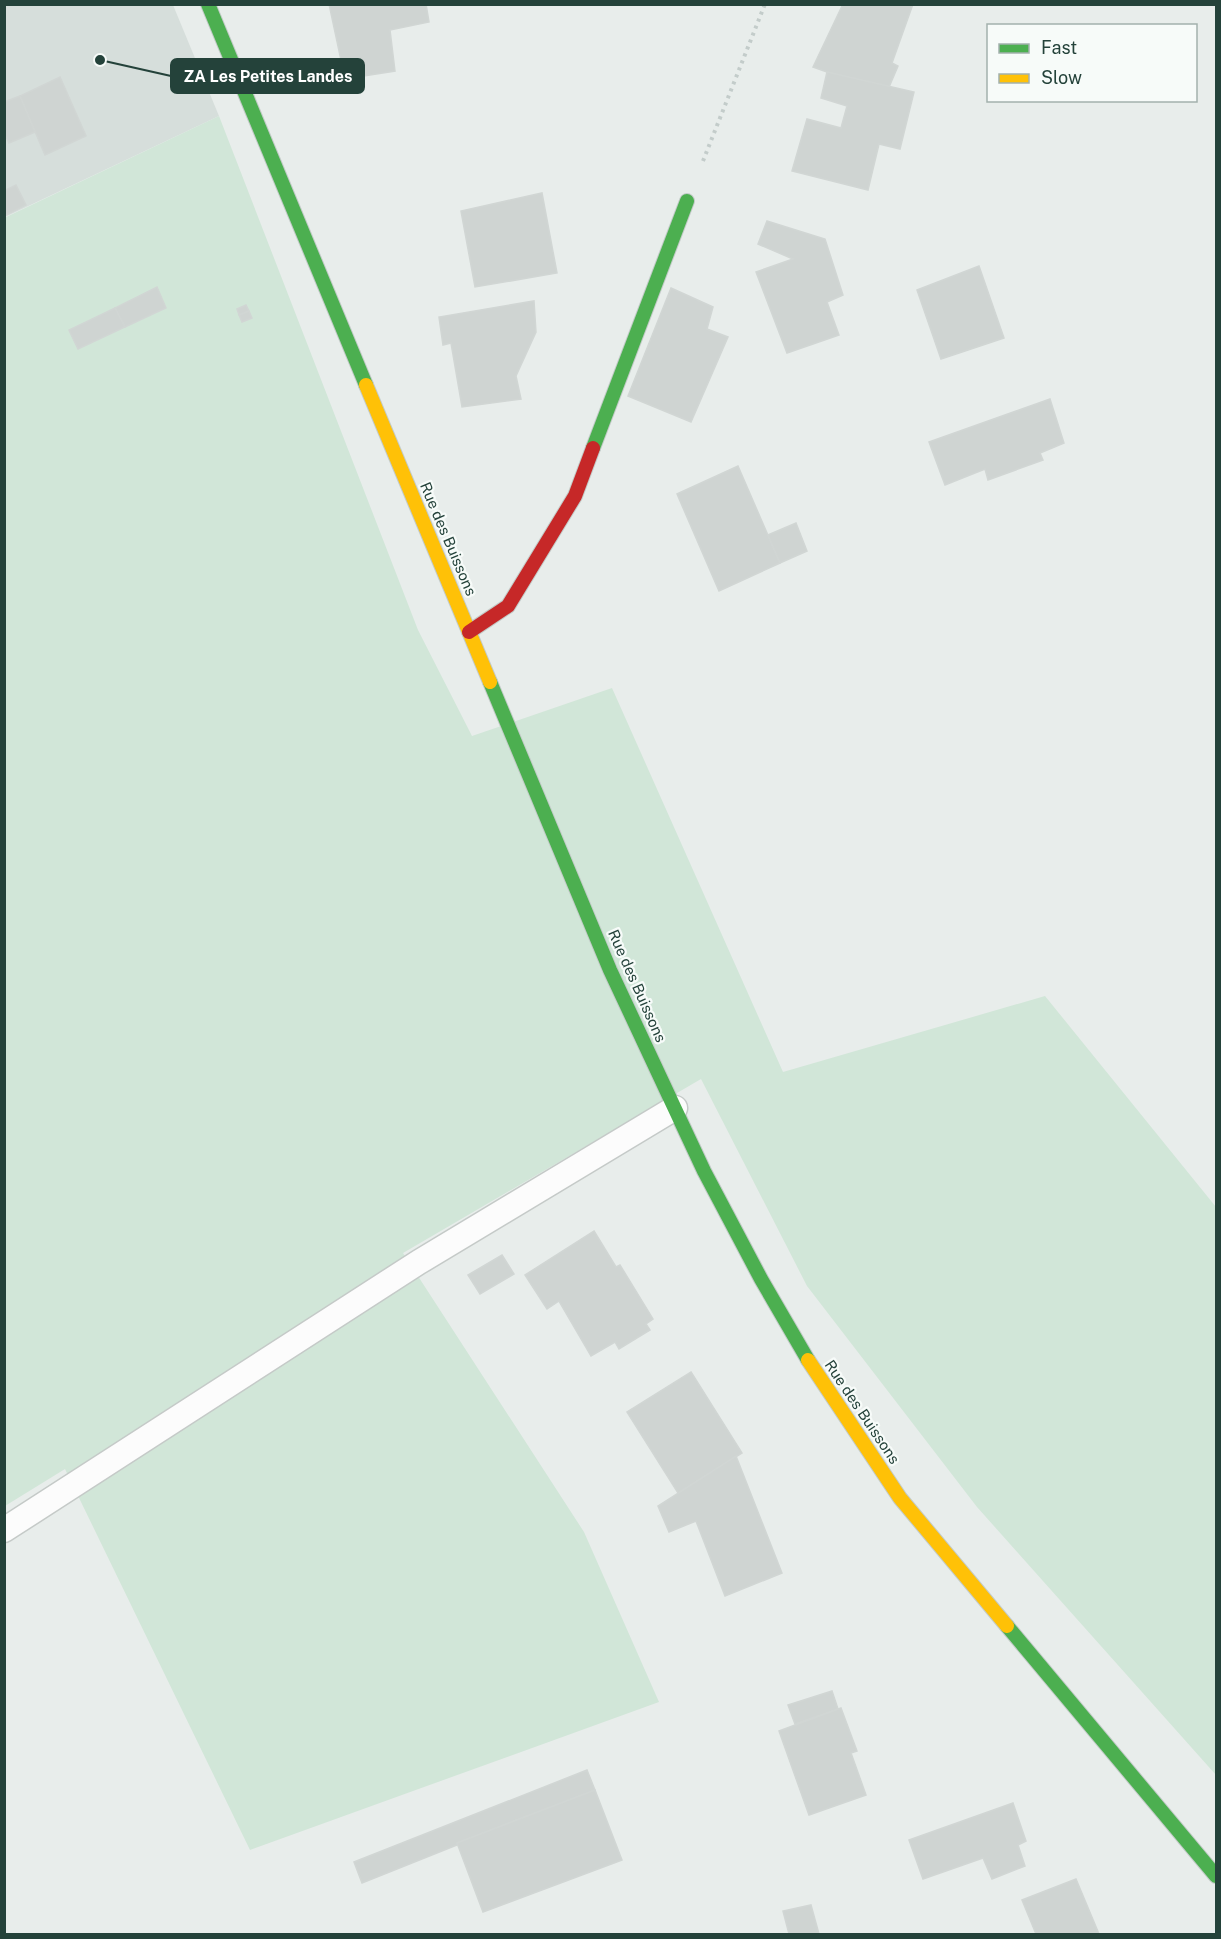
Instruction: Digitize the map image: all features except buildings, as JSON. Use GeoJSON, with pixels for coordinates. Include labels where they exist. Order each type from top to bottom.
{"type":"FeatureCollection","features":[{"type":"Feature","properties":{"kind":"street","name":"Rue des Buissons"},"geometry":{"type":"LineString","coordinates":[[208,4],[610,970],[704,1171],[761,1279],[818,1377],[900,1498],[1216,1876]]}},
{"type":"Feature","properties":{"kind":"street"},"geometry":{"type":"LineString","coordinates":[[469,632],[508,606],[575,496],[687,201]]}},
{"type":"Feature","properties":{"kind":"lane"},"geometry":{"type":"LineString","coordinates":[[4,1530],[419,1262],[675,1108]]}},
{"type":"Feature","properties":{"kind":"path"},"geometry":{"type":"LineString","coordinates":[[687,201],[765,4]]}},
{"type":"Feature","properties":{"kind":"shaded area"},"geometry":{"type":"Polygon","coordinates":[[[4,5],[173,5],[219,116],[5,217],[4,5]]]}},
{"type":"Feature","properties":{"kind":"green space"},"geometry":{"type":"Polygon","coordinates":[[[219,116],[418,630],[472,736],[612,688],[783,1072],[1045,996],[1216,1207],[1216,1775],[977,1507],[807,1286],[701,1079],[403,1253],[584,1532],[659,1702],[250,1850],[65,1469],[5,1506],[4,218],[219,116]]]}},
{"type":"Feature","properties":{"kind":"traffic: fast"},"geometry":{"type":"LineString","coordinates":[[208,4],[366,385]]}},
{"type":"Feature","properties":{"kind":"traffic: fast"},"geometry":{"type":"LineString","coordinates":[[593,448],[687,201]]}},
{"type":"Feature","properties":{"kind":"traffic: fast"},"geometry":{"type":"LineString","coordinates":[[490,682],[610,970],[704,1171],[761,1279],[808,1360]]}},
{"type":"Feature","properties":{"kind":"traffic: fast"},"geometry":{"type":"LineString","coordinates":[[1007,1626],[1216,1876]]}},
{"type":"Feature","properties":{"kind":"traffic: slow"},"geometry":{"type":"LineString","coordinates":[[366,385],[490,682]]}},
{"type":"Feature","properties":{"kind":"traffic: slow"},"geometry":{"type":"LineString","coordinates":[[808,1360],[900,1498],[1007,1626]]}},
{"type":"Feature","properties":{"kind":"traffic: jam"},"geometry":{"type":"LineString","coordinates":[[469,632],[508,606],[575,496],[593,448]]}},
{"type":"Feature","properties":{"kind":"place","name":"ZA Les Petites Landes"},"geometry":{"type":"Point","coordinates":[100,60]}}]}
